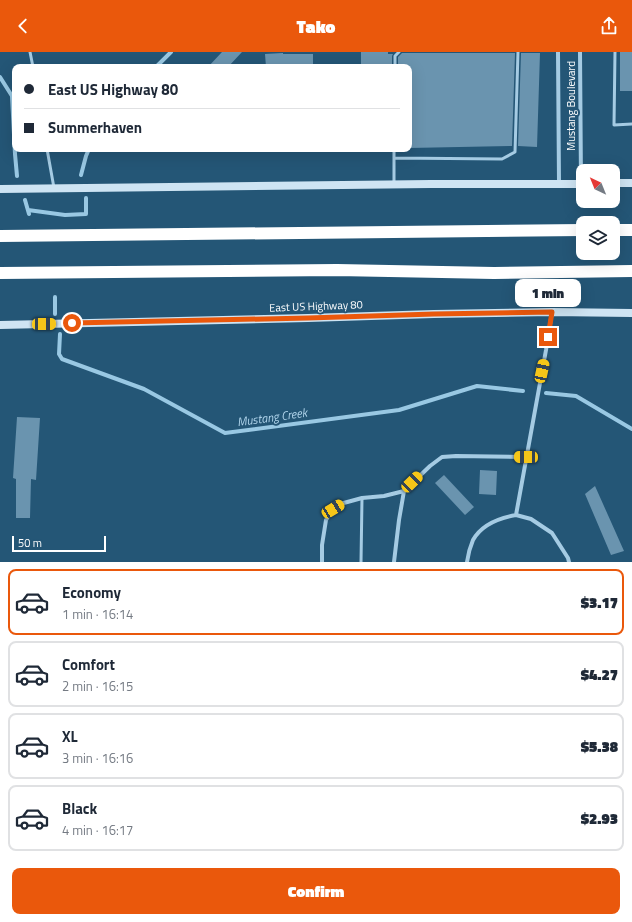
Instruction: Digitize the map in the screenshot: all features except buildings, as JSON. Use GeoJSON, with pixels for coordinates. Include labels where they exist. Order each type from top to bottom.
{"type":"FeatureCollection","features":[{"type":"Feature","properties":{"kind":"highway"},"geometry":{"type":"LineString","coordinates":[[0,236],[576,230]]}},
{"type":"Feature","properties":{"kind":"highway"},"geometry":{"type":"LineString","coordinates":[[620,230],[632,230]]}},
{"type":"Feature","properties":{"kind":"highway"},"geometry":{"type":"LineString","coordinates":[[0,273],[337,270],[494,273],[632,271]]}},
{"type":"Feature","properties":{"kind":"main road"},"geometry":{"type":"LineString","coordinates":[[620,183],[632,183]]}},
{"type":"Feature","properties":{"kind":"main road"},"geometry":{"type":"LineString","coordinates":[[0,189],[394,184],[576,184]]}},
{"type":"Feature","properties":{"kind":"main road","name":"East US Highway 80"},"geometry":{"type":"LineString","coordinates":[[0,325],[434,314],[552,312],[632,313]]}},
{"type":"Feature","properties":{"kind":"street","name":"Mustang Boulevard"},"geometry":{"type":"LineString","coordinates":[[558,52],[559,183]]}},
{"type":"Feature","properties":{"kind":"street","name":"Mustang Boulevard"},"geometry":{"type":"LineString","coordinates":[[580,52],[582,164]]}},
{"type":"Feature","properties":{"kind":"street"},"geometry":{"type":"LineString","coordinates":[[516,515],[552,312]]}},
{"type":"Feature","properties":{"kind":"street"},"geometry":{"type":"LineString","coordinates":[[322,562],[322,545],[326,520],[333,509],[340,504],[362,498],[384,496],[404,491],[430,466],[442,457],[526,457]]}},
{"type":"Feature","properties":{"kind":"street"},"geometry":{"type":"LineString","coordinates":[[394,562],[404,491]]}},
{"type":"Feature","properties":{"kind":"street"},"geometry":{"type":"LineString","coordinates":[[467,562],[473,540],[488,524],[501,518],[516,515],[531,519],[552,533],[569,562]]}},
{"type":"Feature","properties":{"kind":"lane"},"geometry":{"type":"LineString","coordinates":[[30,52],[32,64]]}},
{"type":"Feature","properties":{"kind":"lane"},"geometry":{"type":"LineString","coordinates":[[395,64],[395,56],[399,52]]}},
{"type":"Feature","properties":{"kind":"lane"},"geometry":{"type":"LineString","coordinates":[[394,158],[502,159],[515,152],[518,52]]}},
{"type":"Feature","properties":{"kind":"lane"},"geometry":{"type":"LineString","coordinates":[[615,52],[614,124],[632,124]]}},
{"type":"Feature","properties":{"kind":"lane"},"geometry":{"type":"LineString","coordinates":[[48,152],[54,188]]}},
{"type":"Feature","properties":{"kind":"lane"},"geometry":{"type":"LineString","coordinates":[[394,152],[394,184]]}},
{"type":"Feature","properties":{"kind":"lane"},"geometry":{"type":"LineString","coordinates":[[361,562],[362,498]]}},
{"type":"Feature","properties":{"kind":"waterway","name":"Mustang Creek"},"geometry":{"type":"LineString","coordinates":[[159,64],[171,52]]}},
{"type":"Feature","properties":{"kind":"waterway"},"geometry":{"type":"LineString","coordinates":[[0,77],[12,96]]}},
{"type":"Feature","properties":{"kind":"waterway"},"geometry":{"type":"LineString","coordinates":[[15,152],[17,176]]}},
{"type":"Feature","properties":{"kind":"waterway","name":"Mustang Creek"},"geometry":{"type":"LineString","coordinates":[[81,175],[88,152]]}},
{"type":"Feature","properties":{"kind":"waterway","name":"Mustang Creek"},"geometry":{"type":"LineString","coordinates":[[28,210],[65,215],[86,214],[86,198]]}},
{"type":"Feature","properties":{"kind":"waterway","name":"Mustang Creek"},"geometry":{"type":"LineString","coordinates":[[25,200],[29,214]]}},
{"type":"Feature","properties":{"kind":"waterway","name":"Mustang Creek"},"geometry":{"type":"LineString","coordinates":[[55,297],[55,314]]}},
{"type":"Feature","properties":{"kind":"waterway","name":"Mustang Creek"},"geometry":{"type":"LineString","coordinates":[[60,334],[59,354],[62,359],[144,389],[225,433],[399,410],[477,386],[523,391]]}},
{"type":"Feature","properties":{"kind":"waterway","name":"Mustang Creek"},"geometry":{"type":"LineString","coordinates":[[546,393],[576,396],[632,429]]}},
{"type":"Feature","properties":{"kind":"route"},"geometry":{"type":"LineString","coordinates":[[72,323],[552,312],[548,337]]}}]}
